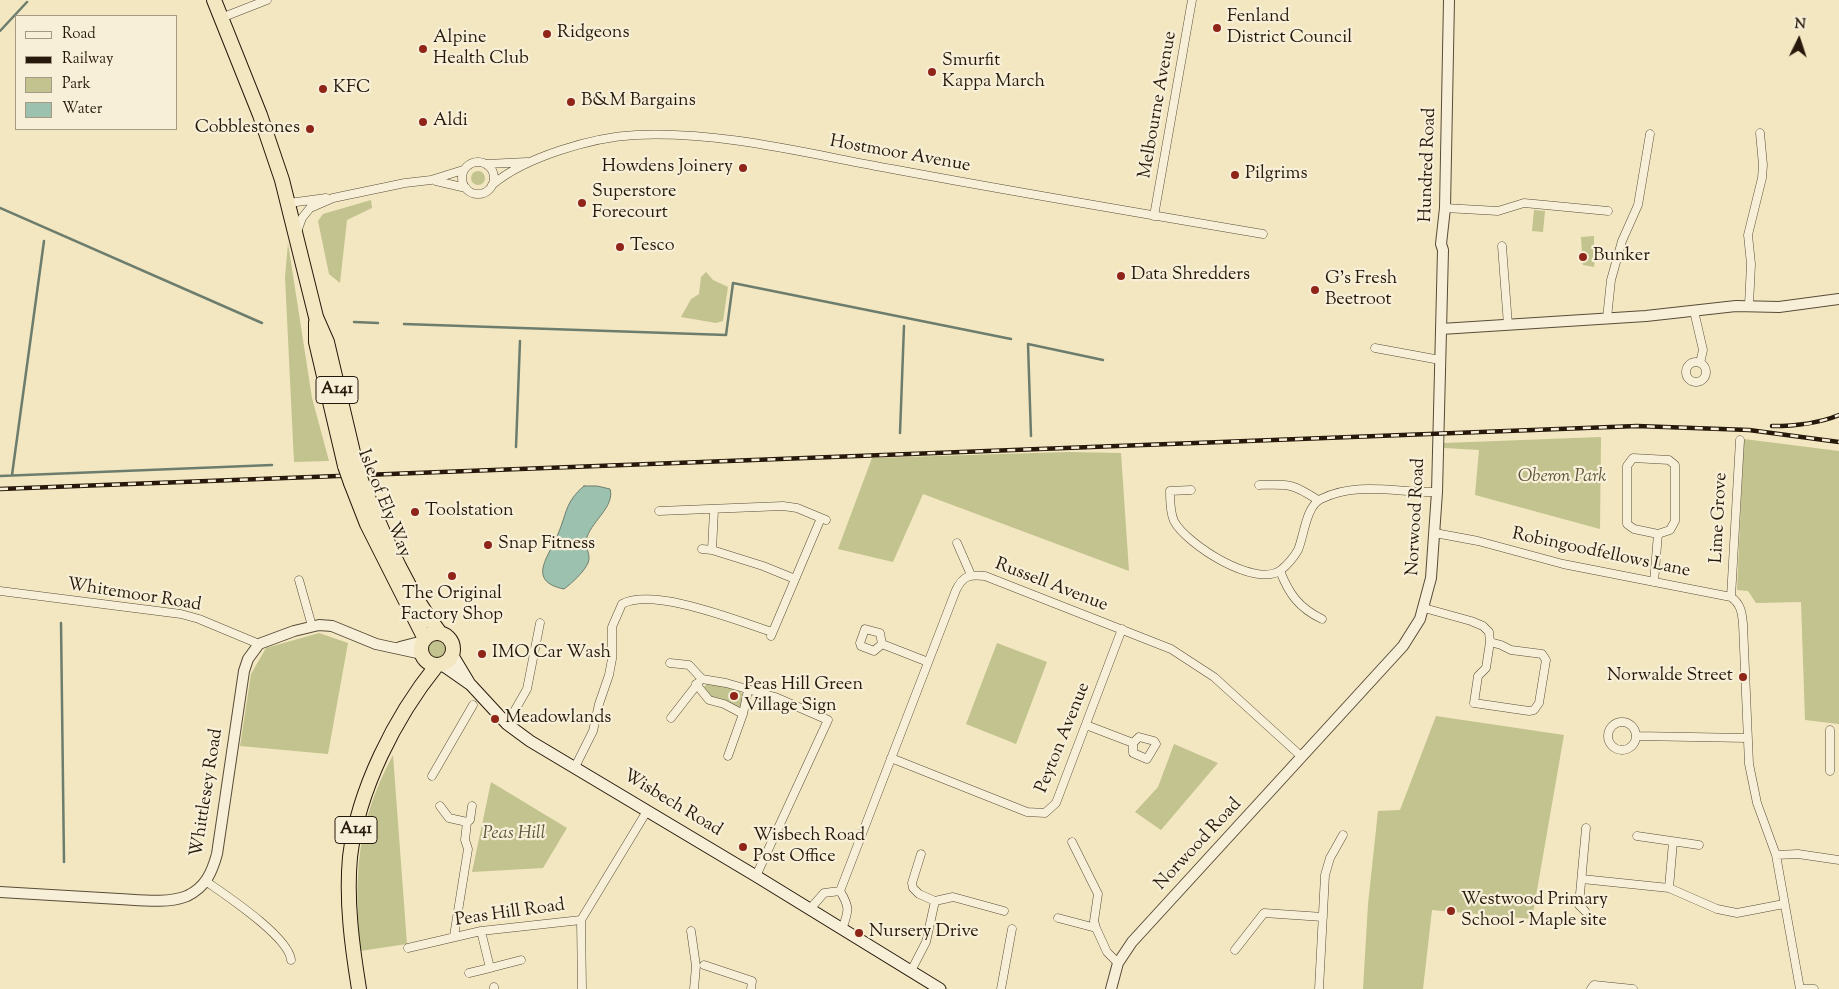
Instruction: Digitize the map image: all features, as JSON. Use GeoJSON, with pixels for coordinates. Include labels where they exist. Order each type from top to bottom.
{"type":"FeatureCollection","features":[{"type":"Feature","properties":{"kind":"highway","name":"A141"},"geometry":{"type":"LineString","coordinates":[[214,0],[221,18]]}},
{"type":"Feature","properties":{"kind":"highway","name":"Isle of Ely Way"},"geometry":{"type":"LineString","coordinates":[[221,18],[260,115],[289,203],[316,317],[327,342],[350,465],[357,483],[413,594],[440,634]]}},
{"type":"Feature","properties":{"kind":"highway","name":"Isle of Ely Way"},"geometry":{"type":"LineString","coordinates":[[357,483],[367,524],[429,654]]}},
{"type":"Feature","properties":{"kind":"highway"},"geometry":{"type":"LineString","coordinates":[[429,654],[432,634],[440,634]]}},
{"type":"Feature","properties":{"kind":"highway","name":"A141"},"geometry":{"type":"LineString","coordinates":[[359,989],[349,904],[350,856],[363,802],[376,765],[393,730],[420,685],[429,654],[452,654],[452,642],[440,634]]}},
{"type":"Feature","properties":{"kind":"main road","name":"Wisbech Road"},"geometry":{"type":"LineString","coordinates":[[429,654],[471,685],[507,724],[530,741],[575,766],[647,812],[756,876],[940,989]]}},
{"type":"Feature","properties":{"kind":"main road","name":"Wisbech Road"},"geometry":{"type":"LineString","coordinates":[[452,654],[471,685]]}},
{"type":"Feature","properties":{"kind":"street"},"geometry":{"type":"LineString","coordinates":[[221,18],[267,0]]}},
{"type":"Feature","properties":{"kind":"street","name":"Melbourne Avenue"},"geometry":{"type":"LineString","coordinates":[[1154,216],[1192,0]]}},
{"type":"Feature","properties":{"kind":"street","name":"Hundred Road"},"geometry":{"type":"LineString","coordinates":[[1440,329],[1449,0]]}},
{"type":"Feature","properties":{"kind":"street"},"geometry":{"type":"LineString","coordinates":[[1749,305],[1751,264],[1748,235],[1762,178],[1763,164],[1760,133]]}},
{"type":"Feature","properties":{"kind":"street"},"geometry":{"type":"LineString","coordinates":[[1606,318],[1611,280],[1622,240],[1638,205],[1650,134]]}},
{"type":"Feature","properties":{"kind":"street","name":"Hostmoor Avenue"},"geometry":{"type":"LineString","coordinates":[[492,185],[532,162],[575,147],[634,135],[703,136],[786,149],[1263,234]]}},
{"type":"Feature","properties":{"kind":"street"},"geometry":{"type":"LineString","coordinates":[[289,203],[333,198],[405,183],[431,180],[464,170],[472,162],[487,164],[493,174],[492,185],[482,193],[473,193],[466,188],[431,180]]}},
{"type":"Feature","properties":{"kind":"street","name":"Hostmoor Avenue"},"geometry":{"type":"LineString","coordinates":[[487,164],[497,166],[532,162]]}},
{"type":"Feature","properties":{"kind":"street"},"geometry":{"type":"LineString","coordinates":[[464,170],[462,181],[466,188]]}},
{"type":"Feature","properties":{"kind":"street"},"geometry":{"type":"LineString","coordinates":[[297,232],[302,218],[310,208],[333,198]]}},
{"type":"Feature","properties":{"kind":"street"},"geometry":{"type":"LineString","coordinates":[[1444,208],[1498,211],[1524,203],[1608,211]]}},
{"type":"Feature","properties":{"kind":"street"},"geometry":{"type":"LineString","coordinates":[[1502,246],[1508,325]]}},
{"type":"Feature","properties":{"kind":"street"},"geometry":{"type":"LineString","coordinates":[[1440,329],[1606,318],[1749,305],[1779,307],[1839,299]]}},
{"type":"Feature","properties":{"kind":"street"},"geometry":{"type":"LineString","coordinates":[[1694,311],[1703,350],[1700,363]]}},
{"type":"Feature","properties":{"kind":"street","name":"Norwood Road"},"geometry":{"type":"LineString","coordinates":[[1111,989],[1118,963],[1144,928],[1403,646],[1413,632],[1424,608],[1431,578],[1437,492],[1440,329]]}},
{"type":"Feature","properties":{"kind":"street"},"geometry":{"type":"LineString","coordinates":[[1375,348],[1440,360]]}},
{"type":"Feature","properties":{"kind":"street","name":"Lime Grove"},"geometry":{"type":"LineString","coordinates":[[1731,597],[1740,440]]}},
{"type":"Feature","properties":{"kind":"street"},"geometry":{"type":"LineString","coordinates":[[1633,458],[1669,460],[1675,465],[1675,521],[1670,530],[1658,534],[1634,529],[1628,524],[1627,466],[1633,458]]}},
{"type":"Feature","properties":{"kind":"street"},"geometry":{"type":"LineString","coordinates":[[1259,485],[1288,484],[1298,487],[1318,500]]}},
{"type":"Feature","properties":{"kind":"street"},"geometry":{"type":"LineString","coordinates":[[1191,490],[1170,491],[1174,521],[1186,536],[1227,563],[1246,572],[1261,575],[1280,571],[1298,550],[1304,528],[1318,500],[1352,488],[1437,492]]}},
{"type":"Feature","properties":{"kind":"street"},"geometry":{"type":"LineString","coordinates":[[575,766],[593,731],[612,659],[612,627],[622,604],[631,599],[642,598],[701,608],[772,634],[823,519],[797,508],[783,506],[659,511]]}},
{"type":"Feature","properties":{"kind":"street"},"geometry":{"type":"LineString","coordinates":[[712,550],[714,510]]}},
{"type":"Feature","properties":{"kind":"street","name":"Robingoodfellows Lane"},"geometry":{"type":"LineString","coordinates":[[1435,533],[1478,541],[1563,564],[1731,597]]}},
{"type":"Feature","properties":{"kind":"street"},"geometry":{"type":"LineString","coordinates":[[1654,582],[1658,534]]}},
{"type":"Feature","properties":{"kind":"street"},"geometry":{"type":"LineString","coordinates":[[957,543],[972,574]]}},
{"type":"Feature","properties":{"kind":"street"},"geometry":{"type":"LineString","coordinates":[[702,549],[712,550],[763,566],[795,579]]}},
{"type":"Feature","properties":{"kind":"street"},"geometry":{"type":"LineString","coordinates":[[1280,571],[1288,592],[1298,605],[1322,619]]}},
{"type":"Feature","properties":{"kind":"street","name":"Russell Avenue"},"geometry":{"type":"LineString","coordinates":[[840,891],[956,590],[962,579],[972,574],[985,576],[1171,649],[1214,677],[1302,757]]}},
{"type":"Feature","properties":{"kind":"street"},"geometry":{"type":"LineString","coordinates":[[299,580],[312,626]]}},
{"type":"Feature","properties":{"kind":"street","name":"Whitemoor Road"},"geometry":{"type":"LineString","coordinates":[[0,591],[181,614],[259,644]]}},
{"type":"Feature","properties":{"kind":"street"},"geometry":{"type":"LineString","coordinates":[[1731,597],[1736,601],[1741,610],[1743,624],[1749,764],[1757,803],[1776,855],[1801,989],[1814,989]]}},
{"type":"Feature","properties":{"kind":"street"},"geometry":{"type":"LineString","coordinates":[[1424,608],[1482,626],[1488,632],[1490,642],[1486,668],[1478,676],[1474,703],[1529,711],[1534,710],[1540,703],[1546,660],[1542,654],[1512,650],[1501,644],[1490,642]]}},
{"type":"Feature","properties":{"kind":"street"},"geometry":{"type":"LineString","coordinates":[[507,724],[527,689],[540,623]]}},
{"type":"Feature","properties":{"kind":"street"},"geometry":{"type":"LineString","coordinates":[[259,644],[312,626],[332,626],[376,644],[429,654]]}},
{"type":"Feature","properties":{"kind":"street","name":"Peyton Avenue"},"geometry":{"type":"LineString","coordinates":[[891,758],[1027,812],[1045,813],[1056,803],[1122,629]]}},
{"type":"Feature","properties":{"kind":"street","name":"Whittlesey Road"},"geometry":{"type":"LineString","coordinates":[[0,892],[172,900],[187,896],[207,882],[217,854],[244,671],[248,659],[259,644]]}},
{"type":"Feature","properties":{"kind":"street"},"geometry":{"type":"LineString","coordinates":[[882,644],[928,662]]}},
{"type":"Feature","properties":{"kind":"street"},"geometry":{"type":"LineString","coordinates":[[670,663],[689,665],[709,700],[724,704],[743,714]]}},
{"type":"Feature","properties":{"kind":"street"},"geometry":{"type":"LineString","coordinates":[[699,682],[748,690],[797,705],[828,720],[756,876]]}},
{"type":"Feature","properties":{"kind":"street"},"geometry":{"type":"LineString","coordinates":[[671,718],[699,682]]}},
{"type":"Feature","properties":{"kind":"street"},"geometry":{"type":"LineString","coordinates":[[728,756],[743,714],[748,690]]}},
{"type":"Feature","properties":{"kind":"street"},"geometry":{"type":"LineString","coordinates":[[432,776],[473,705]]}},
{"type":"Feature","properties":{"kind":"street"},"geometry":{"type":"LineString","coordinates":[[1086,725],[1134,743]]}},
{"type":"Feature","properties":{"kind":"street"},"geometry":{"type":"LineString","coordinates":[[1830,730],[1835,754],[1830,771]]}},
{"type":"Feature","properties":{"kind":"street"},"geometry":{"type":"LineString","coordinates":[[1636,736],[1747,738]]}},
{"type":"Feature","properties":{"kind":"street"},"geometry":{"type":"LineString","coordinates":[[440,806],[449,818],[467,822]]}},
{"type":"Feature","properties":{"kind":"street"},"geometry":{"type":"LineString","coordinates":[[454,936],[468,849],[465,840],[467,822],[470,820],[472,806]]}},
{"type":"Feature","properties":{"kind":"street","name":"Peas Hill Road"},"geometry":{"type":"LineString","coordinates":[[408,948],[481,931],[581,920],[647,812]]}},
{"type":"Feature","properties":{"kind":"street"},"geometry":{"type":"LineString","coordinates":[[1585,911],[1579,906],[1586,828]]}},
{"type":"Feature","properties":{"kind":"street"},"geometry":{"type":"LineString","coordinates":[[1319,989],[1325,875],[1330,858],[1343,835]]}},
{"type":"Feature","properties":{"kind":"street"},"geometry":{"type":"LineString","coordinates":[[1637,836],[1699,845]]}},
{"type":"Feature","properties":{"kind":"street"},"geometry":{"type":"LineString","coordinates":[[1072,842],[1098,894],[1094,921],[1096,928],[1107,952],[1118,963]]}},
{"type":"Feature","properties":{"kind":"street"},"geometry":{"type":"LineString","coordinates":[[1669,888],[1673,842]]}},
{"type":"Feature","properties":{"kind":"street"},"geometry":{"type":"LineString","coordinates":[[921,854],[912,878],[913,888],[919,894],[935,901],[953,897],[1004,911]]}},
{"type":"Feature","properties":{"kind":"street"},"geometry":{"type":"LineString","coordinates":[[1776,855],[1798,854],[1839,860]]}},
{"type":"Feature","properties":{"kind":"street"},"geometry":{"type":"LineString","coordinates":[[1582,879],[1669,888],[1717,909],[1737,913],[1784,904]]}},
{"type":"Feature","properties":{"kind":"street"},"geometry":{"type":"LineString","coordinates":[[207,882],[250,913],[284,944],[290,951],[292,960]]}},
{"type":"Feature","properties":{"kind":"street"},"geometry":{"type":"LineString","coordinates":[[810,909],[824,893],[840,891],[848,904],[848,914],[842,929]]}},
{"type":"Feature","properties":{"kind":"street"},"geometry":{"type":"LineString","coordinates":[[911,971],[926,942],[935,901]]}},
{"type":"Feature","properties":{"kind":"street"},"geometry":{"type":"LineString","coordinates":[[1235,950],[1264,912],[1323,917]]}},
{"type":"Feature","properties":{"kind":"street"},"geometry":{"type":"LineString","coordinates":[[1058,918],[1096,928]]}},
{"type":"Feature","properties":{"kind":"street"},"geometry":{"type":"LineString","coordinates":[[581,920],[582,989]]}},
{"type":"Feature","properties":{"kind":"street"},"geometry":{"type":"LineString","coordinates":[[1001,989],[1012,929]]}},
{"type":"Feature","properties":{"kind":"street"},"geometry":{"type":"LineString","coordinates":[[481,931],[490,968]]}},
{"type":"Feature","properties":{"kind":"street"},"geometry":{"type":"LineString","coordinates":[[691,931],[696,966],[694,989]]}},
{"type":"Feature","properties":{"kind":"street"},"geometry":{"type":"LineString","coordinates":[[469,973],[521,960]]}},
{"type":"Feature","properties":{"kind":"street"},"geometry":{"type":"LineString","coordinates":[[704,965],[752,981],[751,989]]}},
{"type":"Feature","properties":{"kind":"street"},"geometry":{"type":"LineString","coordinates":[[1593,987],[1634,989]]}},
{"type":"Feature","properties":{"kind":"green space"},"geometry":{"type":"Polygon","coordinates":[[[475,171],[481,171],[485,178],[481,185],[475,185],[471,181],[471,175],[475,171]]]}},
{"type":"Feature","properties":{"kind":"green space"},"geometry":{"type":"Polygon","coordinates":[[[371,200],[372,208],[347,220],[340,283],[329,274],[318,221],[323,214],[371,200]]]}},
{"type":"Feature","properties":{"kind":"green space"},"geometry":{"type":"Polygon","coordinates":[[[1534,210],[1545,211],[1543,232],[1532,231],[1534,210]]]}},
{"type":"Feature","properties":{"kind":"green space"},"geometry":{"type":"Polygon","coordinates":[[[1594,236],[1594,253],[1598,254],[1598,259],[1595,259],[1594,267],[1583,265],[1582,261],[1585,260],[1584,254],[1582,254],[1581,237],[1594,236]]]}},
{"type":"Feature","properties":{"kind":"green space"},"geometry":{"type":"Polygon","coordinates":[[[288,243],[312,398],[329,461],[294,462],[285,277],[288,243]]]}},
{"type":"Feature","properties":{"kind":"green space"},"geometry":{"type":"Polygon","coordinates":[[[706,272],[713,280],[728,287],[723,321],[716,323],[681,317],[691,299],[699,294],[701,277],[706,272]]]}},
{"type":"Feature","properties":{"kind":"green space","name":"Oberon Park"},"geometry":{"type":"Polygon","coordinates":[[[1601,437],[1600,529],[1475,495],[1479,450],[1444,448],[1444,443],[1601,437]]]}},
{"type":"Feature","properties":{"kind":"green space"},"geometry":{"type":"Polygon","coordinates":[[[1744,439],[1839,451],[1839,724],[1805,720],[1801,602],[1756,603],[1748,591],[1737,590],[1744,439]]]}},
{"type":"Feature","properties":{"kind":"green space"},"geometry":{"type":"Polygon","coordinates":[[[1068,452],[1121,453],[1129,571],[923,494],[893,562],[838,549],[872,458],[1068,452]]]}},
{"type":"Feature","properties":{"kind":"green space"},"geometry":{"type":"Polygon","coordinates":[[[319,633],[348,643],[328,754],[240,746],[251,674],[266,648],[319,633]]]}},
{"type":"Feature","properties":{"kind":"green space"},"geometry":{"type":"Polygon","coordinates":[[[436,640],[442,643],[445,649],[442,655],[436,658],[430,655],[427,649],[430,643],[436,640]]]}},
{"type":"Feature","properties":{"kind":"green space"},"geometry":{"type":"Polygon","coordinates":[[[997,643],[1047,662],[1016,744],[966,724],[997,643]]]}},
{"type":"Feature","properties":{"kind":"green space"},"geometry":{"type":"Polygon","coordinates":[[[708,683],[728,686],[741,692],[743,695],[740,709],[711,697],[704,687],[708,683]]]}},
{"type":"Feature","properties":{"kind":"green space"},"geometry":{"type":"Polygon","coordinates":[[[1436,716],[1564,735],[1532,919],[1432,910],[1423,989],[1363,989],[1368,904],[1378,811],[1400,810],[1436,716]]]}},
{"type":"Feature","properties":{"kind":"green space"},"geometry":{"type":"Polygon","coordinates":[[[1174,744],[1218,763],[1161,830],[1135,812],[1158,787],[1174,744]]]}},
{"type":"Feature","properties":{"kind":"green space"},"geometry":{"type":"Polygon","coordinates":[[[393,755],[407,944],[360,951],[357,898],[360,850],[371,804],[393,755]]]}},
{"type":"Feature","properties":{"kind":"green space","name":"Peas Hill"},"geometry":{"type":"Polygon","coordinates":[[[491,782],[567,828],[543,868],[472,872],[491,782]]]}},
{"type":"Feature","properties":{"kind":"water"},"geometry":{"type":"Polygon","coordinates":[[[584,486],[610,489],[611,495],[607,507],[587,537],[588,563],[581,574],[564,589],[552,585],[545,580],[543,566],[558,534],[567,508],[573,497],[584,486]]]}},
{"type":"Feature","properties":{"kind":"waterway"},"geometry":{"type":"LineString","coordinates":[[0,31],[27,2]]}},
{"type":"Feature","properties":{"kind":"waterway"},"geometry":{"type":"LineString","coordinates":[[0,208],[262,323]]}},
{"type":"Feature","properties":{"kind":"waterway"},"geometry":{"type":"LineString","coordinates":[[12,475],[44,241]]}},
{"type":"Feature","properties":{"kind":"waterway"},"geometry":{"type":"LineString","coordinates":[[404,324],[726,335],[733,283],[1011,339]]}},
{"type":"Feature","properties":{"kind":"waterway"},"geometry":{"type":"LineString","coordinates":[[354,322],[378,323]]}},
{"type":"Feature","properties":{"kind":"waterway"},"geometry":{"type":"LineString","coordinates":[[900,433],[904,326]]}},
{"type":"Feature","properties":{"kind":"waterway"},"geometry":{"type":"LineString","coordinates":[[516,447],[520,341]]}},
{"type":"Feature","properties":{"kind":"waterway"},"geometry":{"type":"LineString","coordinates":[[1031,436],[1028,344],[1103,360]]}},
{"type":"Feature","properties":{"kind":"waterway"},"geometry":{"type":"LineString","coordinates":[[0,476],[272,465]]}},
{"type":"Feature","properties":{"kind":"waterway"},"geometry":{"type":"LineString","coordinates":[[61,623],[64,862]]}},
{"type":"Feature","properties":{"kind":"railway"},"geometry":{"type":"LineString","coordinates":[[1772,426],[1806,424],[1823,421],[1839,415]]}},
{"type":"Feature","properties":{"kind":"railway"},"geometry":{"type":"LineString","coordinates":[[0,489],[1637,426],[1749,430],[1839,442]]}},
{"type":"Feature","properties":{"kind":"place","name":"Fenland District Council"},"geometry":{"type":"Point","coordinates":[1217,28]}},
{"type":"Feature","properties":{"kind":"place","name":"Ridgeons"},"geometry":{"type":"Point","coordinates":[547,34]}},
{"type":"Feature","properties":{"kind":"place","name":"Alpine Health Club"},"geometry":{"type":"Point","coordinates":[423,49]}},
{"type":"Feature","properties":{"kind":"place","name":"Smurfit Kappa March"},"geometry":{"type":"Point","coordinates":[932,72]}},
{"type":"Feature","properties":{"kind":"place","name":"KFC"},"geometry":{"type":"Point","coordinates":[323,89]}},
{"type":"Feature","properties":{"kind":"place","name":"B&M Bargains"},"geometry":{"type":"Point","coordinates":[571,102]}},
{"type":"Feature","properties":{"kind":"place","name":"Aldi"},"geometry":{"type":"Point","coordinates":[423,122]}},
{"type":"Feature","properties":{"kind":"place","name":"Cobblestones"},"geometry":{"type":"Point","coordinates":[310,129]}},
{"type":"Feature","properties":{"kind":"place","name":"Howdens Joinery"},"geometry":{"type":"Point","coordinates":[743,168]}},
{"type":"Feature","properties":{"kind":"place","name":"Pilgrims"},"geometry":{"type":"Point","coordinates":[1235,175]}},
{"type":"Feature","properties":{"kind":"place","name":"Superstore Forecourt"},"geometry":{"type":"Point","coordinates":[582,203]}},
{"type":"Feature","properties":{"kind":"place","name":"Tesco"},"geometry":{"type":"Point","coordinates":[620,247]}},
{"type":"Feature","properties":{"kind":"place","name":"Bunker"},"geometry":{"type":"Point","coordinates":[1583,257]}},
{"type":"Feature","properties":{"kind":"place","name":"Data Shredders"},"geometry":{"type":"Point","coordinates":[1121,276]}},
{"type":"Feature","properties":{"kind":"place","name":"G's Fresh Beetroot"},"geometry":{"type":"Point","coordinates":[1315,290]}},
{"type":"Feature","properties":{"kind":"place","name":"Toolstation"},"geometry":{"type":"Point","coordinates":[415,512]}},
{"type":"Feature","properties":{"kind":"place","name":"Snap Fitness"},"geometry":{"type":"Point","coordinates":[488,545]}},
{"type":"Feature","properties":{"kind":"place","name":"The Original Factory Shop"},"geometry":{"type":"Point","coordinates":[452,576]}},
{"type":"Feature","properties":{"kind":"place","name":"IMO Car Wash"},"geometry":{"type":"Point","coordinates":[482,654]}},
{"type":"Feature","properties":{"kind":"place","name":"Norwalde Street"},"geometry":{"type":"Point","coordinates":[1743,677]}},
{"type":"Feature","properties":{"kind":"place","name":"Peas Hill Green Village Sign"},"geometry":{"type":"Point","coordinates":[734,696]}},
{"type":"Feature","properties":{"kind":"place","name":"Meadowlands"},"geometry":{"type":"Point","coordinates":[495,719]}},
{"type":"Feature","properties":{"kind":"place","name":"Wisbech Road Post Office"},"geometry":{"type":"Point","coordinates":[743,847]}},
{"type":"Feature","properties":{"kind":"place","name":"Westwood Primary School - Maple site"},"geometry":{"type":"Point","coordinates":[1451,911]}},
{"type":"Feature","properties":{"kind":"place","name":"Nursery Drive"},"geometry":{"type":"Point","coordinates":[859,933]}}]}
